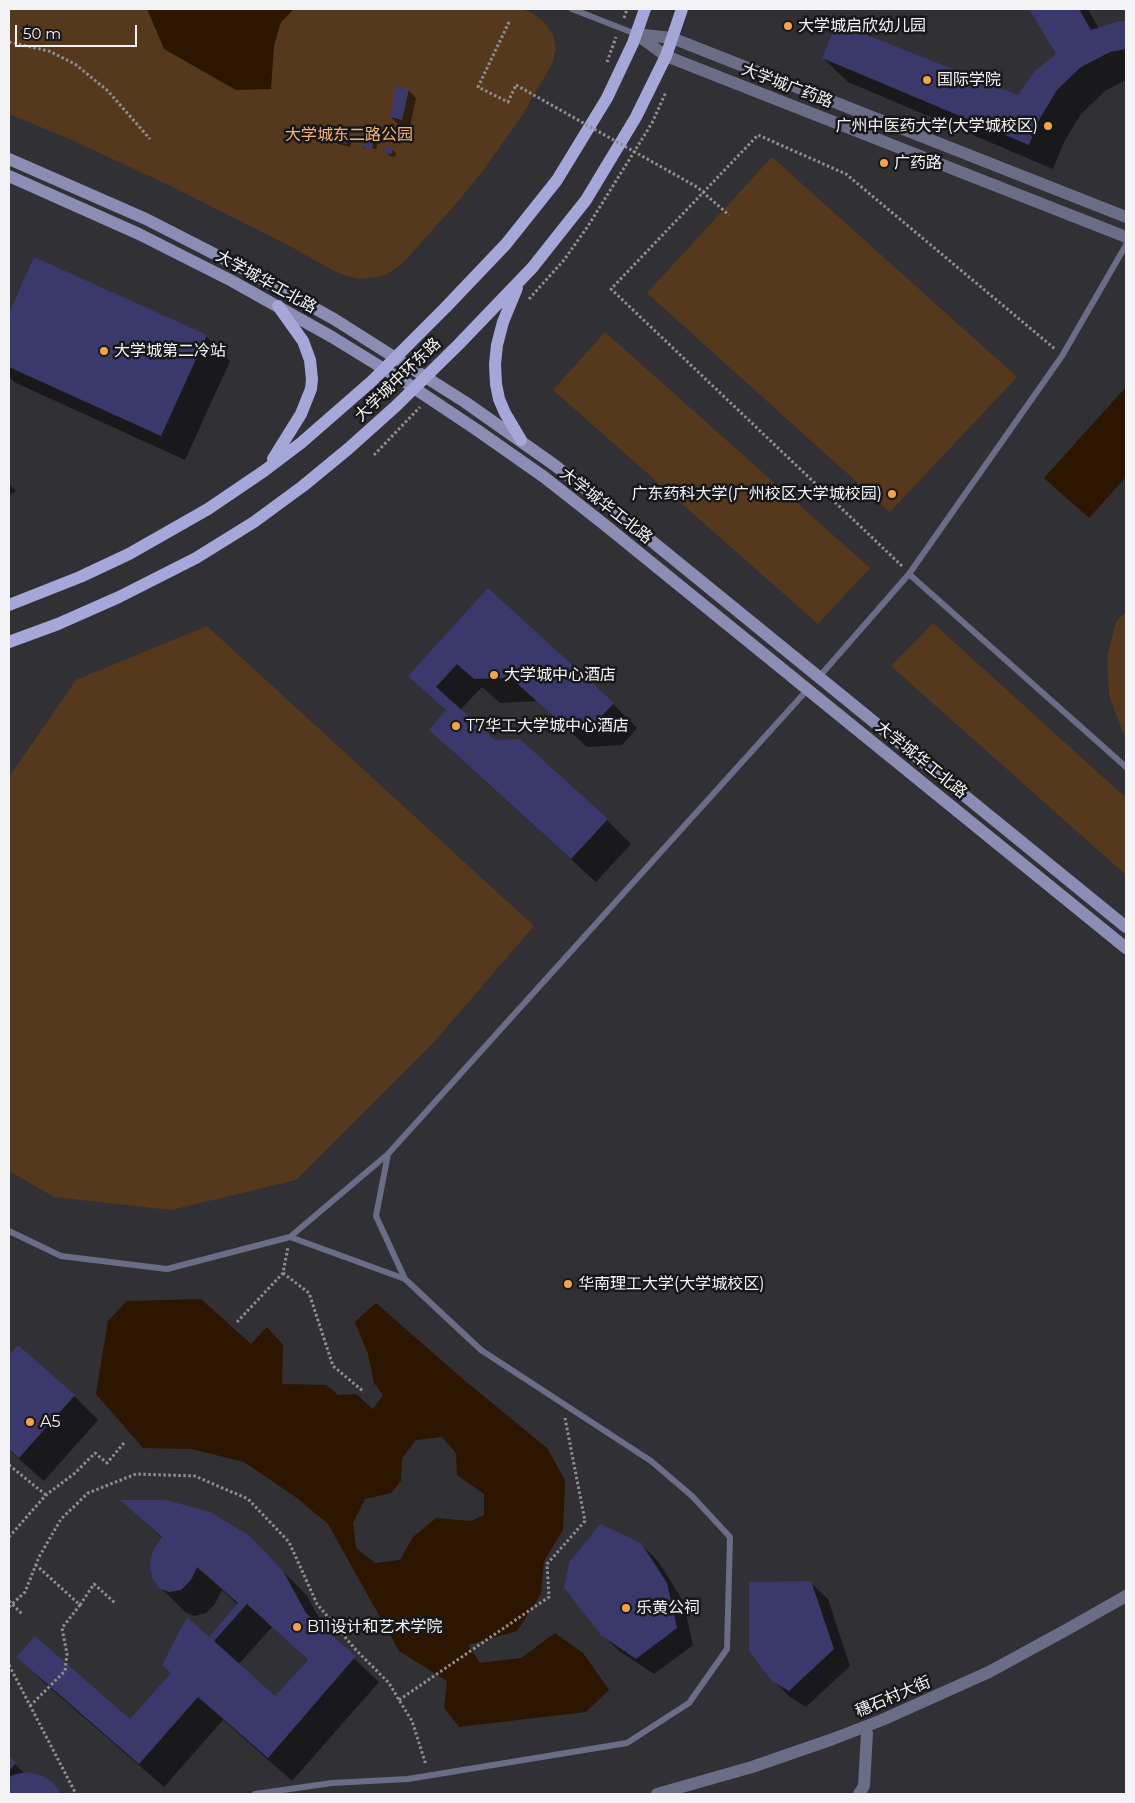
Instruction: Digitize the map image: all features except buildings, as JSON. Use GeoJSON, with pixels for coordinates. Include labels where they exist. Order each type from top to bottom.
{"type":"FeatureCollection","features":[{"type":"Feature","properties":{"kind":"main road","name":"大学城中环东路"},"geometry":{"type":"LineString","coordinates":[[9,605],[129,554],[208,509],[264,471],[320,428],[384,369],[506,244],[557,180],[607,98],[636,34],[645,9]]}},
{"type":"Feature","properties":{"kind":"main road","name":"大学城中环东路"},"geometry":{"type":"LineString","coordinates":[[9,642],[58,624],[144,585],[196,558],[254,522],[323,470],[371,429],[521,280],[549,248],[586,200],[633,123],[666,56],[682,9]]}},
{"type":"Feature","properties":{"kind":"main road","name":"大学城华工北路"},"geometry":{"type":"LineString","coordinates":[[9,159],[92,194],[199,245],[312,306],[426,376],[521,440],[600,500],[1126,926]]}},
{"type":"Feature","properties":{"kind":"main road","name":"大学城华工北路"},"geometry":{"type":"LineString","coordinates":[[9,176],[165,247],[278,306],[384,369],[512,454],[575,501],[1126,948]]}},
{"type":"Feature","properties":{"kind":"main road"},"geometry":{"type":"LineString","coordinates":[[521,280],[504,322],[497,345],[495,364],[499,399],[521,440]]}},
{"type":"Feature","properties":{"kind":"main road"},"geometry":{"type":"LineString","coordinates":[[264,471],[281,449],[301,414],[312,379],[310,360],[303,341],[278,306]]}},
{"type":"Feature","properties":{"kind":"street","name":"大学城广药路"},"geometry":{"type":"LineString","coordinates":[[636,34],[672,38],[1126,217]]}},
{"type":"Feature","properties":{"kind":"street","name":"大学城广药路"},"geometry":{"type":"LineString","coordinates":[[636,34],[666,56],[1126,237]]}},
{"type":"Feature","properties":{"kind":"street","name":"穗石村大街"},"geometry":{"type":"LineString","coordinates":[[657,1794],[752,1767],[882,1720],[989,1672],[1126,1596]]}},
{"type":"Feature","properties":{"kind":"street"},"geometry":{"type":"LineString","coordinates":[[859,1794],[864,1786],[867,1733]]}},
{"type":"Feature","properties":{"kind":"lane","name":"大学城广药路"},"geometry":{"type":"LineString","coordinates":[[572,9],[636,34]]}},
{"type":"Feature","properties":{"kind":"lane"},"geometry":{"type":"LineString","coordinates":[[819,677],[909,574],[1062,356],[1126,245]]}},
{"type":"Feature","properties":{"kind":"lane"},"geometry":{"type":"LineString","coordinates":[[909,574],[1126,767]]}},
{"type":"Feature","properties":{"kind":"lane"},"geometry":{"type":"LineString","coordinates":[[9,1231],[61,1256],[167,1269],[290,1236],[388,1154],[808,689]]}},
{"type":"Feature","properties":{"kind":"lane"},"geometry":{"type":"LineString","coordinates":[[254,1794],[332,1783],[408,1779],[627,1743],[689,1703],[727,1649],[730,1537],[692,1496],[651,1461],[481,1350],[405,1279],[376,1216],[388,1154]]}},
{"type":"Feature","properties":{"kind":"lane"},"geometry":{"type":"LineString","coordinates":[[290,1236],[405,1279]]}},
{"type":"Feature","properties":{"kind":"path"},"geometry":{"type":"LineString","coordinates":[[604,68],[627,9]]}},
{"type":"Feature","properties":{"kind":"path"},"geometry":{"type":"LineString","coordinates":[[509,22],[478,87],[508,102],[516,85],[697,187],[729,215]]}},
{"type":"Feature","properties":{"kind":"path"},"geometry":{"type":"LineString","coordinates":[[9,42],[49,51],[74,64],[108,91],[150,140]]}},
{"type":"Feature","properties":{"kind":"path"},"geometry":{"type":"LineString","coordinates":[[909,574],[611,289],[758,135],[846,174],[1062,356]]}},
{"type":"Feature","properties":{"kind":"path"},"geometry":{"type":"LineString","coordinates":[[237,1322],[283,1273],[290,1236]]}},
{"type":"Feature","properties":{"kind":"path"},"geometry":{"type":"LineString","coordinates":[[283,1273],[309,1293],[333,1366],[364,1392]]}},
{"type":"Feature","properties":{"kind":"path"},"geometry":{"type":"LineString","coordinates":[[399,1700],[549,1597],[546,1564],[585,1521],[562,1403]]}},
{"type":"Feature","properties":{"kind":"path"},"geometry":{"type":"LineString","coordinates":[[9,1536],[46,1496],[75,1473],[94,1453],[107,1463],[124,1443]]}},
{"type":"Feature","properties":{"kind":"path"},"geometry":{"type":"LineString","coordinates":[[9,1465],[46,1496]]}},
{"type":"Feature","properties":{"kind":"path"},"geometry":{"type":"LineString","coordinates":[[22,1614],[10,1604],[25,1592],[36,1565],[61,1519],[88,1493],[136,1474],[195,1476],[248,1499],[289,1542],[317,1604],[356,1650],[389,1684],[399,1700],[412,1722],[430,1775]]}},
{"type":"Feature","properties":{"kind":"path"},"geometry":{"type":"LineString","coordinates":[[36,1565],[80,1605]]}},
{"type":"Feature","properties":{"kind":"path"},"geometry":{"type":"LineString","coordinates":[[30,1706],[65,1671],[68,1654],[62,1628],[94,1584],[115,1603]]}},
{"type":"Feature","properties":{"kind":"path"},"geometry":{"type":"LineString","coordinates":[[9,1665],[76,1794]]}},
{"type":"Feature","properties":{"kind":"green space","name":"大学城东二路公园"},"geometry":{"type":"Polygon","coordinates":[[[9,9],[521,9],[532,13],[544,22],[553,34],[556,48],[552,64],[521,117],[461,198],[402,264],[387,274],[360,279],[332,270],[286,244],[171,186],[67,138],[9,114],[9,9]]]}},
{"type":"Feature","properties":{"kind":"green space"},"geometry":{"type":"Polygon","coordinates":[[[772,157],[1017,377],[890,512],[647,293],[772,157]]]}},
{"type":"Feature","properties":{"kind":"green space"},"geometry":{"type":"Polygon","coordinates":[[[605,332],[870,568],[818,624],[553,390],[605,332]]]}},
{"type":"Feature","properties":{"kind":"green space"},"geometry":{"type":"Polygon","coordinates":[[[1126,611],[1126,735],[1122,730],[1109,695],[1107,658],[1116,622],[1126,611]]]}},
{"type":"Feature","properties":{"kind":"green space"},"geometry":{"type":"Polygon","coordinates":[[[933,623],[1126,798],[1126,875],[891,666],[933,623]]]}},
{"type":"Feature","properties":{"kind":"green space"},"geometry":{"type":"Polygon","coordinates":[[[207,626],[534,926],[434,1042],[296,1180],[171,1210],[54,1197],[9,1171],[9,777],[76,680],[207,626]]]}},
{"type":"Feature","properties":{"kind":"shaded area"},"geometry":{"type":"Polygon","coordinates":[[[147,9],[294,9],[281,22],[274,46],[271,89],[236,90],[164,49],[147,9]]]}},
{"type":"Feature","properties":{"kind":"shaded area"},"geometry":{"type":"Polygon","coordinates":[[[1126,387],[1126,477],[1089,518],[1044,478],[1126,387]]]}},
{"type":"Feature","properties":{"kind":"shaded area"},"geometry":{"type":"Polygon","coordinates":[[[201,1299],[251,1344],[267,1327],[283,1345],[282,1384],[326,1385],[338,1395],[356,1394],[373,1409],[383,1395],[374,1383],[368,1354],[355,1322],[376,1303],[464,1380],[547,1448],[565,1480],[563,1530],[544,1561],[541,1594],[517,1631],[468,1645],[480,1663],[521,1658],[555,1633],[583,1653],[609,1690],[586,1712],[459,1727],[444,1708],[447,1681],[399,1651],[328,1524],[297,1498],[244,1462],[191,1449],[143,1448],[96,1394],[108,1321],[127,1301],[201,1299]],[[442,1437],[416,1440],[402,1458],[401,1481],[391,1493],[365,1499],[353,1523],[356,1548],[375,1563],[400,1560],[413,1537],[436,1518],[471,1521],[484,1515],[484,1494],[457,1475],[456,1453],[442,1437]]]}},
{"type":"Feature","properties":{"kind":"place","name":"大学城启欣幼儿园"},"geometry":{"type":"Point","coordinates":[788,26]}},
{"type":"Feature","properties":{"kind":"place","name":"国际学院"},"geometry":{"type":"Point","coordinates":[927,80]}},
{"type":"Feature","properties":{"kind":"place","name":"广州中医药大学(大学城校区)"},"geometry":{"type":"Point","coordinates":[1048,126]}},
{"type":"Feature","properties":{"kind":"place","name":"广药路"},"geometry":{"type":"Point","coordinates":[884,163]}},
{"type":"Feature","properties":{"kind":"place","name":"大学城第二冷站"},"geometry":{"type":"Point","coordinates":[104,351]}},
{"type":"Feature","properties":{"kind":"place","name":"广东药科大学(广州校区大学城校园)"},"geometry":{"type":"Point","coordinates":[892,494]}},
{"type":"Feature","properties":{"kind":"place","name":"大学城中心酒店"},"geometry":{"type":"Point","coordinates":[494,675]}},
{"type":"Feature","properties":{"kind":"place","name":"T7华工大学城中心酒店"},"geometry":{"type":"Point","coordinates":[456,726]}},
{"type":"Feature","properties":{"kind":"place","name":"华南理工大学(大学城校区)"},"geometry":{"type":"Point","coordinates":[568,1284]}},
{"type":"Feature","properties":{"kind":"place","name":"A5"},"geometry":{"type":"Point","coordinates":[30,1422]}},
{"type":"Feature","properties":{"kind":"place","name":"乐黄公祠"},"geometry":{"type":"Point","coordinates":[626,1608]}},
{"type":"Feature","properties":{"kind":"place","name":"B11设计和艺术学院"},"geometry":{"type":"Point","coordinates":[297,1627]}}]}
